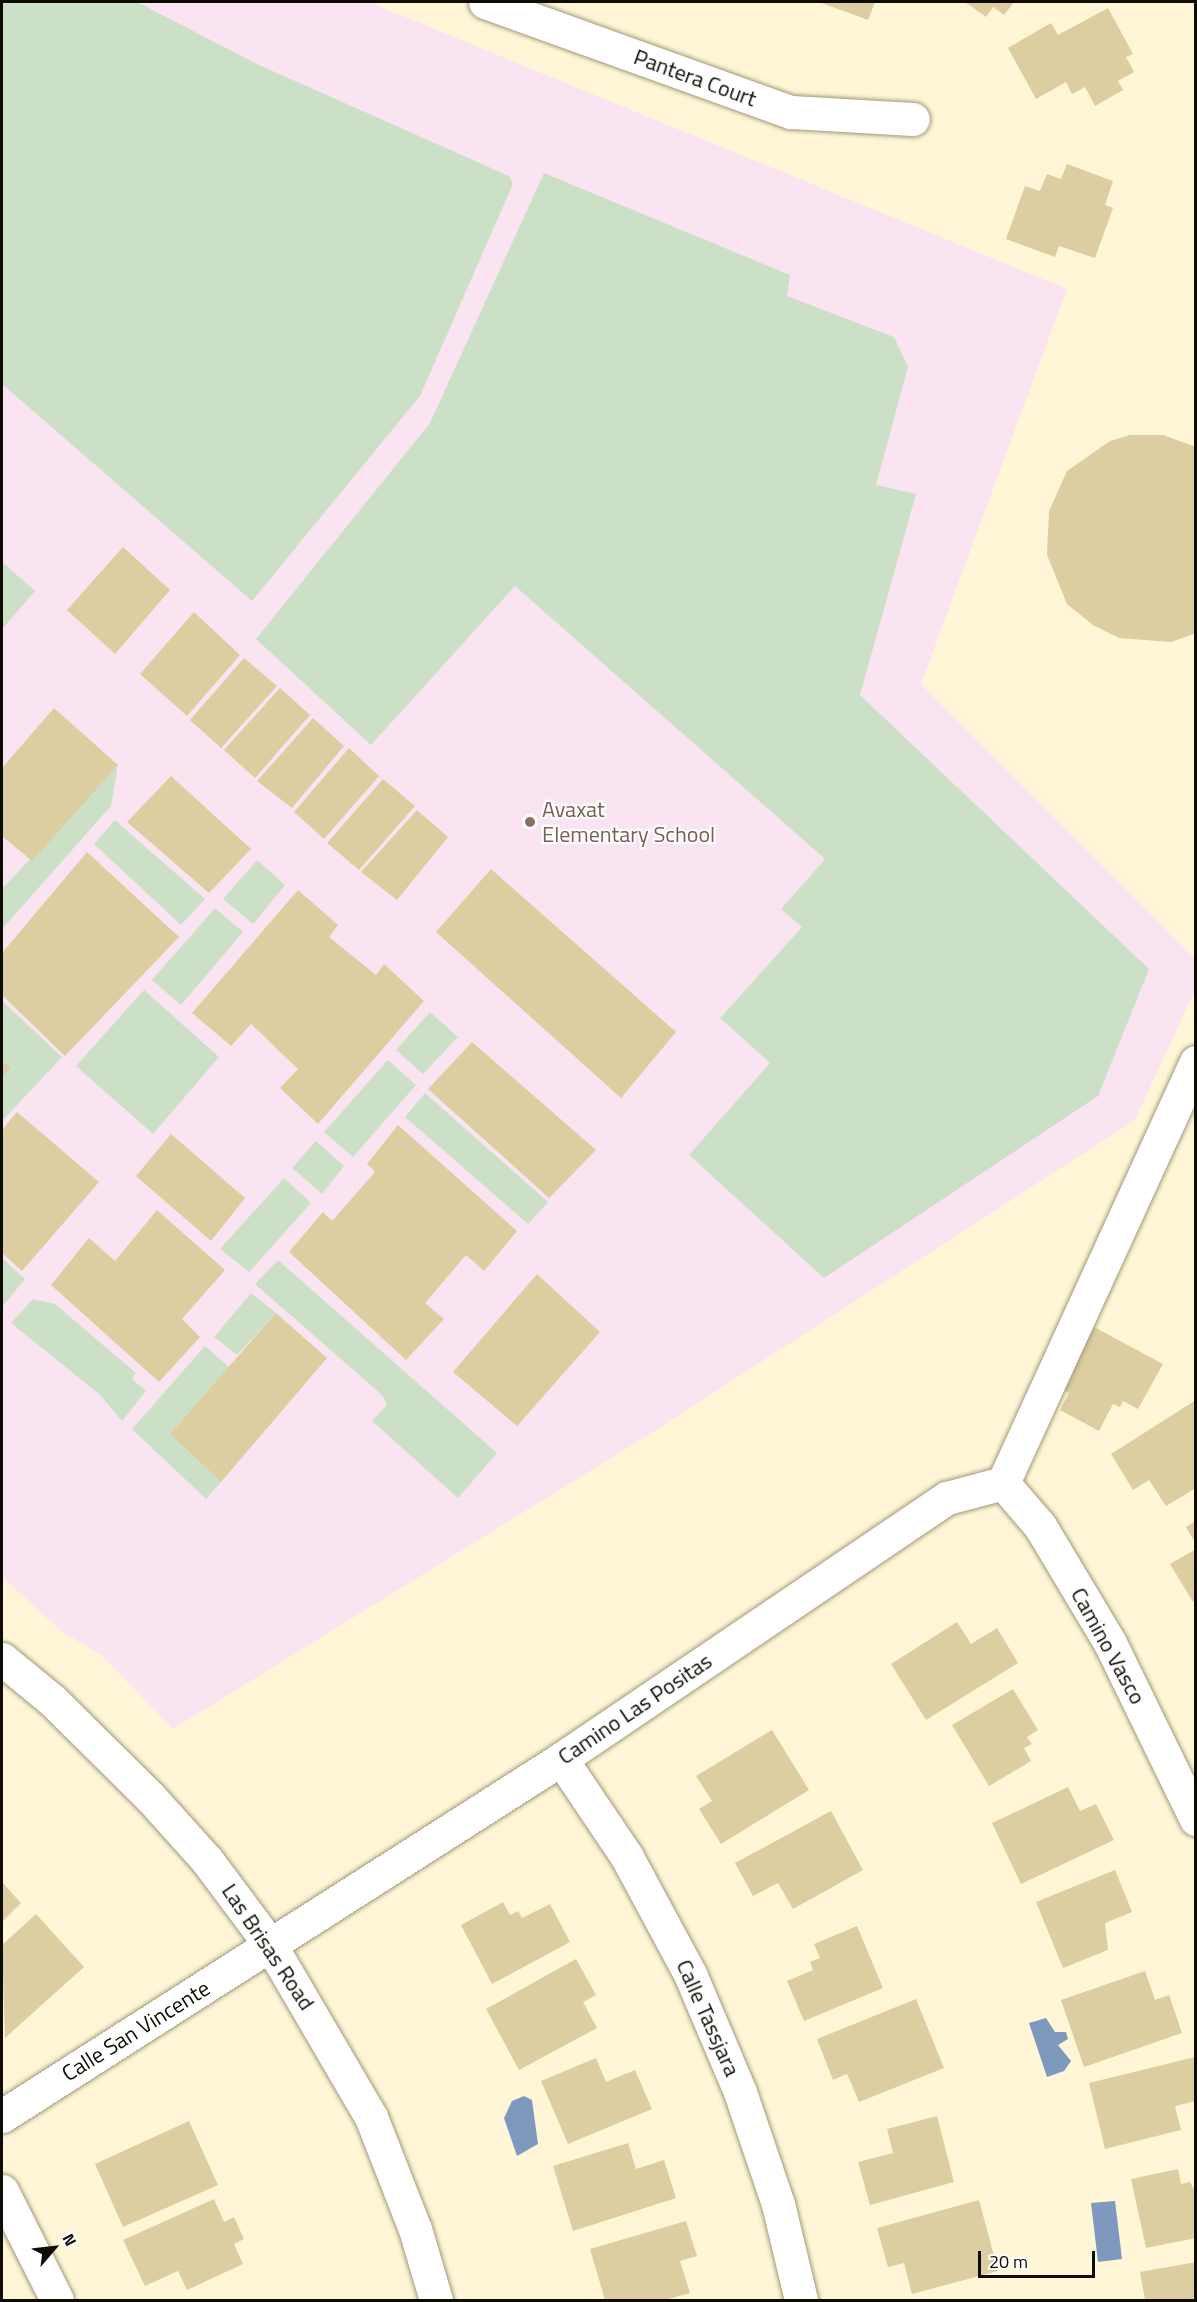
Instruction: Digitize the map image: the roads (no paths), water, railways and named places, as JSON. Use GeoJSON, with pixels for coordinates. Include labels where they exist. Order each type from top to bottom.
{"type":"FeatureCollection","features":[{"type":"Feature","properties":{"kind":"street","name":"Pantera Court"},"geometry":{"type":"LineString","coordinates":[[485,2],[791,112],[913,119]]}},
{"type":"Feature","properties":{"kind":"street"},"geometry":{"type":"LineString","coordinates":[[1003,1483],[1196,1062]]}},
{"type":"Feature","properties":{"kind":"street","name":"Camino Las Positas"},"geometry":{"type":"LineString","coordinates":[[271,1946],[561,1759],[947,1498],[1003,1483]]}},
{"type":"Feature","properties":{"kind":"street","name":"Camino Vasco"},"geometry":{"type":"LineString","coordinates":[[1003,1483],[1040,1526],[1110,1643],[1196,1819]]}},
{"type":"Feature","properties":{"kind":"street","name":"Las Brisas Road"},"geometry":{"type":"LineString","coordinates":[[2,1659],[52,1700],[151,1798],[206,1859],[271,1946],[371,2117],[415,2229],[436,2301]]}},
{"type":"Feature","properties":{"kind":"street","name":"Calle Tassjara"},"geometry":{"type":"LineString","coordinates":[[561,1759],[627,1857],[690,1974],[744,2103],[778,2205],[801,2301]]}},
{"type":"Feature","properties":{"kind":"street","name":"Calle San Vincente"},"geometry":{"type":"LineString","coordinates":[[2,2116],[271,1946]]}},
{"type":"Feature","properties":{"kind":"street"},"geometry":{"type":"LineString","coordinates":[[2,2191],[57,2301]]}},
{"type":"Feature","properties":{"kind":"water"},"geometry":{"type":"Polygon","coordinates":[[[1046,2018],[1055,2032],[1066,2032],[1068,2039],[1058,2045],[1071,2061],[1064,2071],[1047,2077],[1029,2023],[1046,2018]]]}},
{"type":"Feature","properties":{"kind":"water"},"geometry":{"type":"Polygon","coordinates":[[[524,2096],[532,2100],[538,2144],[517,2156],[504,2118],[512,2101],[524,2096]]]}},
{"type":"Feature","properties":{"kind":"water"},"geometry":{"type":"Polygon","coordinates":[[[1115,2201],[1122,2259],[1098,2262],[1091,2203],[1115,2201]]]}},
{"type":"Feature","properties":{"kind":"place","name":"Avaxat Elementary School"},"geometry":{"type":"Point","coordinates":[530,822]}}]}
